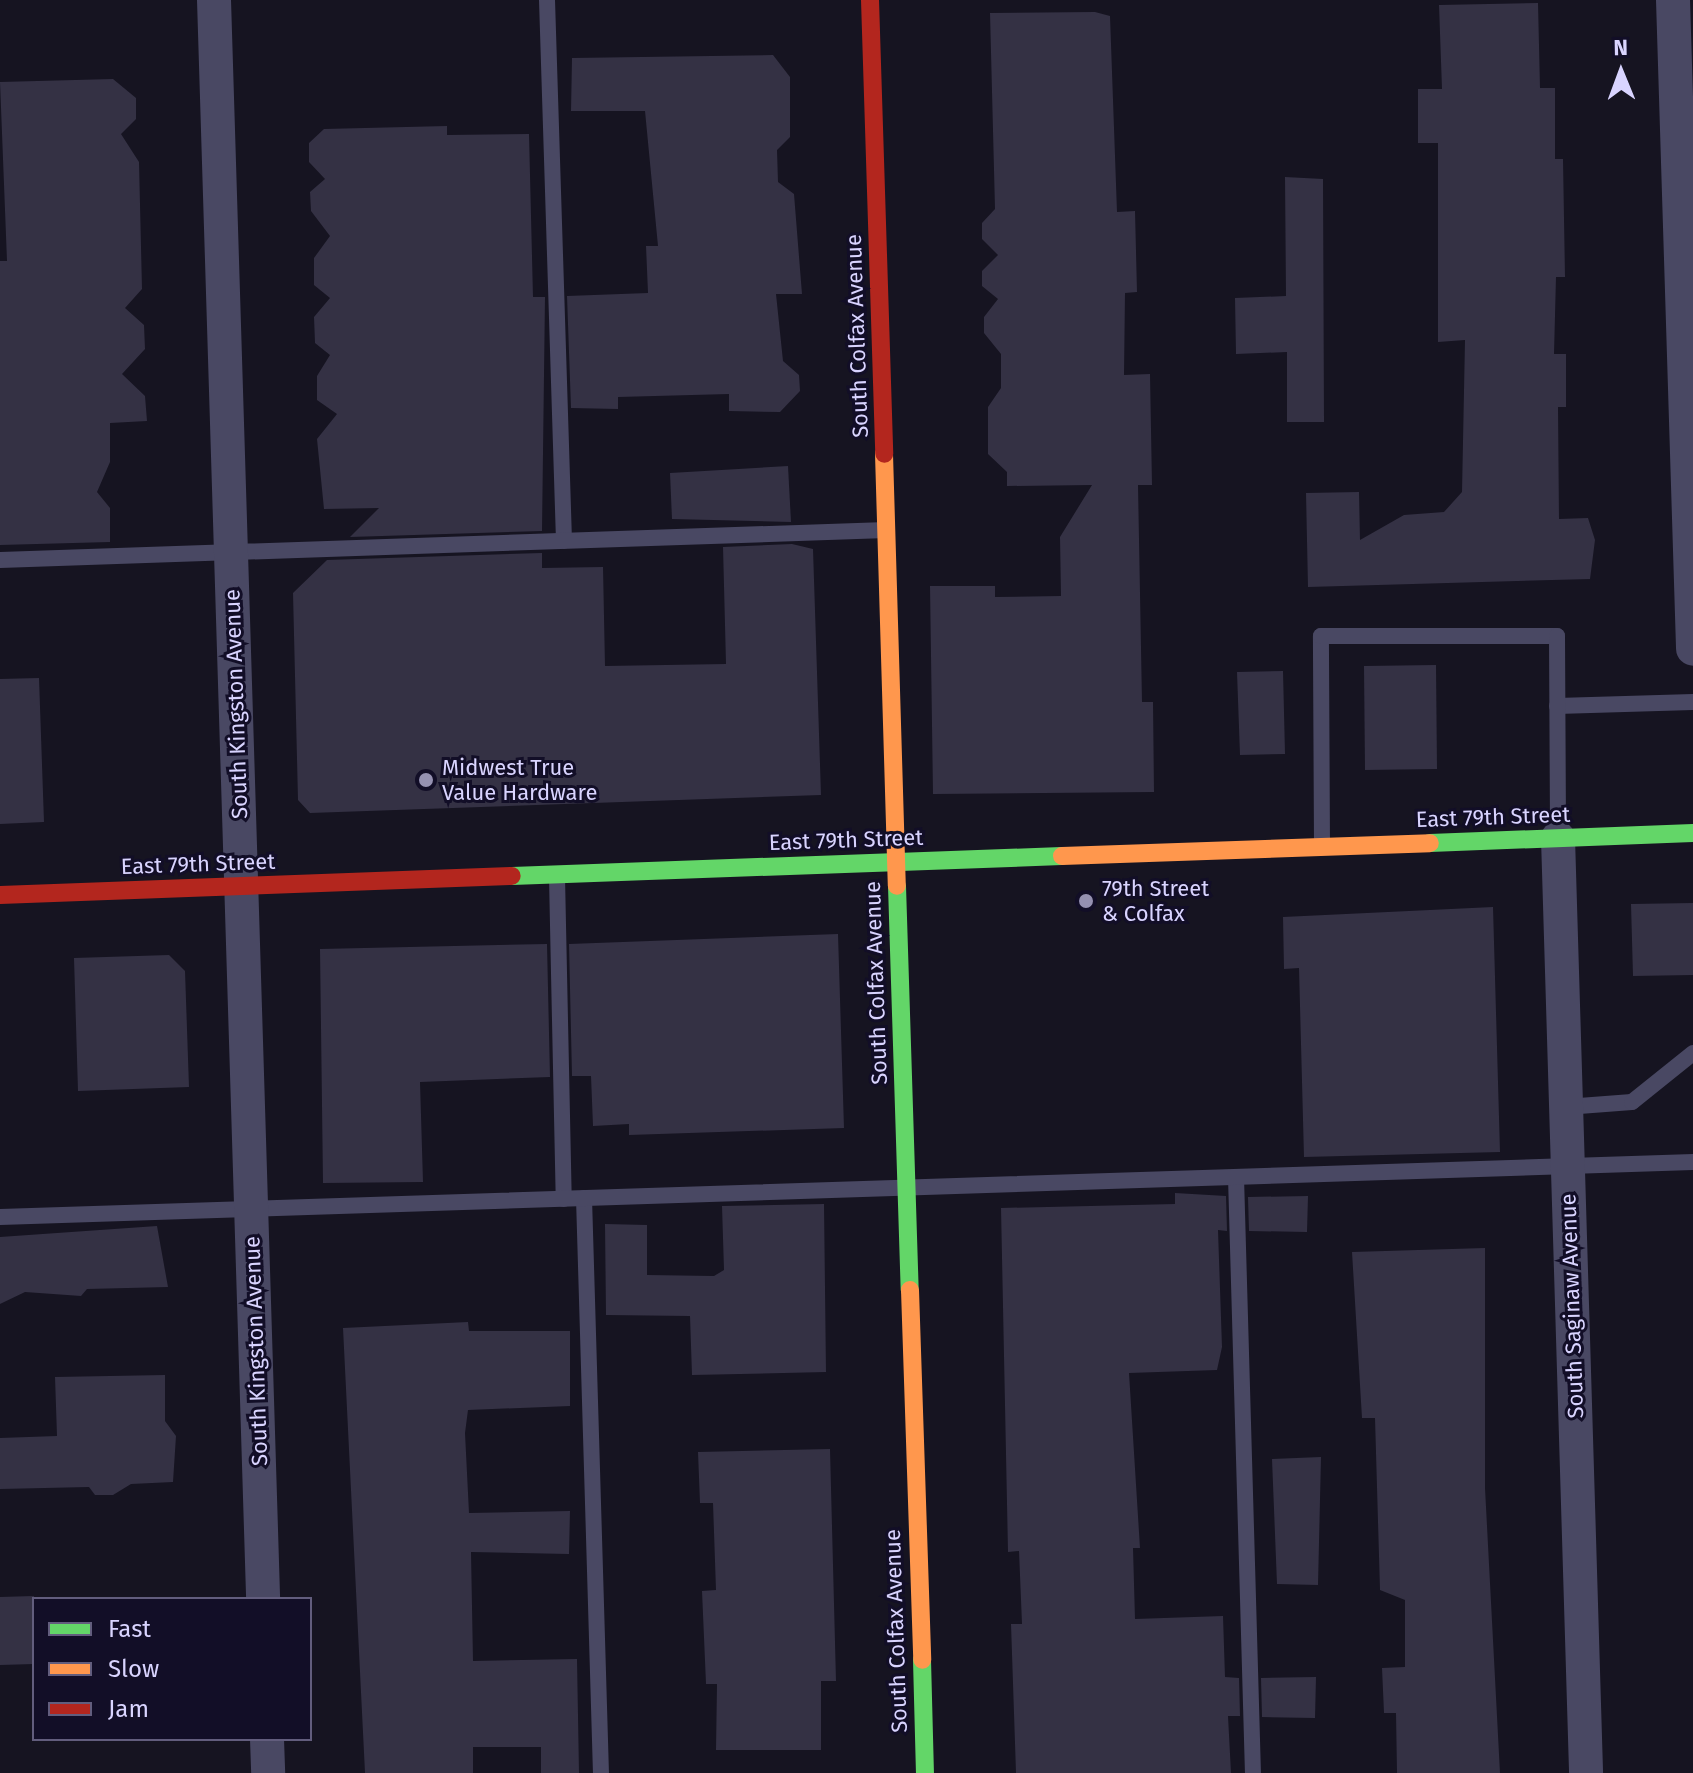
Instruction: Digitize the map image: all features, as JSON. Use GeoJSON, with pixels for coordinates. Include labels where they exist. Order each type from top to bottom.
{"type":"FeatureCollection","features":[{"type":"Feature","properties":{"kind":"street","name":"South Kingston Avenue"},"geometry":{"type":"LineString","coordinates":[[214,0],[263,1597]]}},
{"type":"Feature","properties":{"kind":"street","name":"South Colfax Avenue"},"geometry":{"type":"LineString","coordinates":[[870,0],[925,1773]]}},
{"type":"Feature","properties":{"kind":"street"},"geometry":{"type":"LineString","coordinates":[[1673,0],[1691,506],[1693,649]]}},
{"type":"Feature","properties":{"kind":"street","name":"East 79th Street"},"geometry":{"type":"LineString","coordinates":[[0,895],[1693,833]]}},
{"type":"Feature","properties":{"kind":"street","name":"South Saginaw Avenue"},"geometry":{"type":"LineString","coordinates":[[1558,838],[1586,1773]]}},
{"type":"Feature","properties":{"kind":"street"},"geometry":{"type":"LineString","coordinates":[[267,1741],[268,1773]]}},
{"type":"Feature","properties":{"kind":"lane"},"geometry":{"type":"LineString","coordinates":[[547,0],[564,541]]}},
{"type":"Feature","properties":{"kind":"lane"},"geometry":{"type":"LineString","coordinates":[[0,560],[888,530]]}},
{"type":"Feature","properties":{"kind":"lane"},"geometry":{"type":"LineString","coordinates":[[1322,847],[1321,636],[1557,636],[1558,838]]}},
{"type":"Feature","properties":{"kind":"lane"},"geometry":{"type":"LineString","coordinates":[[1557,706],[1693,702]]}},
{"type":"Feature","properties":{"kind":"lane"},"geometry":{"type":"LineString","coordinates":[[557,875],[564,1199]]}},
{"type":"Feature","properties":{"kind":"lane"},"geometry":{"type":"LineString","coordinates":[[1566,1107],[1632,1102],[1693,1053]]}},
{"type":"Feature","properties":{"kind":"lane"},"geometry":{"type":"LineString","coordinates":[[0,1217],[1693,1162]]}},
{"type":"Feature","properties":{"kind":"lane"},"geometry":{"type":"LineString","coordinates":[[1236,1177],[1253,1773]]}},
{"type":"Feature","properties":{"kind":"lane"},"geometry":{"type":"LineString","coordinates":[[584,1198],[601,1773]]}},
{"type":"Feature","properties":{"kind":"building"},"geometry":{"type":"Polygon","coordinates":[[[1538,3],[1540,88],[1555,88],[1555,159],[1563,159],[1565,277],[1556,277],[1554,354],[1566,354],[1566,407],[1558,407],[1559,519],[1588,518],[1595,540],[1590,579],[1308,587],[1306,493],[1359,492],[1360,540],[1404,515],[1444,512],[1462,492],[1465,340],[1438,342],[1438,143],[1418,143],[1418,89],[1442,89],[1439,5],[1538,3]]]}},
{"type":"Feature","properties":{"kind":"building"},"geometry":{"type":"Polygon","coordinates":[[[1095,12],[1110,16],[1117,212],[1135,211],[1137,292],[1125,293],[1124,375],[1150,374],[1152,485],[1138,485],[1142,702],[1153,702],[1154,792],[933,794],[930,586],[995,586],[995,597],[1061,596],[1060,537],[1092,485],[1007,486],[1007,472],[988,454],[988,407],[1001,388],[1001,354],[984,333],[984,317],[998,299],[982,286],[982,271],[998,255],[982,239],[982,223],[995,209],[990,13],[1095,12]]]}},
{"type":"Feature","properties":{"kind":"building"},"geometry":{"type":"Polygon","coordinates":[[[773,55],[790,77],[790,137],[777,150],[778,182],[794,194],[802,294],[776,294],[783,361],[799,375],[800,391],[780,412],[729,411],[729,394],[618,397],[618,409],[571,408],[567,296],[648,293],[646,246],[658,246],[645,111],[571,111],[572,58],[773,55]]]}},
{"type":"Feature","properties":{"kind":"building"},"geometry":{"type":"Polygon","coordinates":[[[113,79],[136,98],[136,119],[121,134],[139,162],[142,289],[125,308],[144,325],[145,349],[122,374],[145,396],[147,421],[110,423],[110,462],[97,492],[110,508],[110,542],[0,545],[0,261],[7,261],[0,82],[113,79]]]}},
{"type":"Feature","properties":{"kind":"building"},"geometry":{"type":"Polygon","coordinates":[[[447,126],[447,135],[529,134],[533,297],[545,297],[542,531],[350,537],[379,508],[324,509],[317,439],[337,414],[317,400],[317,376],[330,355],[315,343],[314,317],[330,298],[314,285],[314,258],[330,236],[311,211],[310,192],[325,179],[309,162],[309,143],[324,129],[447,126]]]}},
{"type":"Feature","properties":{"kind":"building"},"geometry":{"type":"Polygon","coordinates":[[[1285,177],[1323,179],[1324,422],[1287,422],[1287,352],[1236,354],[1235,298],[1286,296],[1285,177]]]}},
{"type":"Feature","properties":{"kind":"building"},"geometry":{"type":"Polygon","coordinates":[[[788,466],[791,522],[672,519],[670,473],[788,466]]]}},
{"type":"Feature","properties":{"kind":"building"},"geometry":{"type":"Polygon","coordinates":[[[792,544],[813,549],[821,795],[310,813],[298,800],[293,593],[327,560],[542,553],[542,568],[603,567],[605,666],[726,664],[723,547],[792,544]]]}},
{"type":"Feature","properties":{"kind":"building"},"geometry":{"type":"Polygon","coordinates":[[[1436,665],[1437,769],[1365,770],[1364,666],[1436,665]]]}},
{"type":"Feature","properties":{"kind":"building"},"geometry":{"type":"Polygon","coordinates":[[[1283,671],[1285,754],[1240,755],[1237,672],[1283,671]]]}},
{"type":"Feature","properties":{"kind":"building"},"geometry":{"type":"Polygon","coordinates":[[[39,678],[44,822],[0,824],[0,679],[39,678]]]}},
{"type":"Feature","properties":{"kind":"building"},"geometry":{"type":"Polygon","coordinates":[[[1693,903],[1693,975],[1633,976],[1631,904],[1693,903]]]}},
{"type":"Feature","properties":{"kind":"building"},"geometry":{"type":"Polygon","coordinates":[[[1493,907],[1500,1152],[1304,1157],[1299,968],[1284,969],[1283,917],[1493,907]]]}},
{"type":"Feature","properties":{"kind":"building"},"geometry":{"type":"Polygon","coordinates":[[[838,934],[844,1128],[629,1135],[629,1124],[593,1126],[591,1076],[572,1076],[569,944],[838,934]]]}},
{"type":"Feature","properties":{"kind":"building"},"geometry":{"type":"Polygon","coordinates":[[[547,944],[550,1077],[420,1082],[423,1182],[323,1183],[320,949],[547,944]]]}},
{"type":"Feature","properties":{"kind":"building"},"geometry":{"type":"Polygon","coordinates":[[[169,955],[185,971],[189,1087],[78,1091],[74,958],[169,955]]]}},
{"type":"Feature","properties":{"kind":"building"},"geometry":{"type":"Polygon","coordinates":[[[1175,1193],[1226,1196],[1227,1231],[1218,1230],[1222,1347],[1217,1370],[1129,1373],[1140,1548],[1133,1548],[1135,1619],[1223,1616],[1225,1677],[1239,1678],[1240,1716],[1228,1716],[1231,1773],[1016,1773],[1011,1624],[1022,1624],[1019,1551],[1008,1552],[1001,1208],[1175,1204],[1175,1193]]]}},
{"type":"Feature","properties":{"kind":"building"},"geometry":{"type":"Polygon","coordinates":[[[1308,1196],[1307,1232],[1249,1231],[1248,1197],[1308,1196]]]}},
{"type":"Feature","properties":{"kind":"building"},"geometry":{"type":"Polygon","coordinates":[[[824,1204],[826,1372],[692,1375],[690,1316],[606,1315],[605,1224],[647,1225],[647,1275],[714,1276],[724,1270],[722,1206],[824,1204]]]}},
{"type":"Feature","properties":{"kind":"building"},"geometry":{"type":"Polygon","coordinates":[[[157,1226],[168,1287],[87,1289],[81,1296],[25,1292],[0,1304],[0,1237],[157,1226]]]}},
{"type":"Feature","properties":{"kind":"building"},"geometry":{"type":"Polygon","coordinates":[[[1485,1248],[1485,1488],[1500,1773],[1397,1773],[1396,1713],[1384,1713],[1382,1668],[1405,1667],[1405,1600],[1380,1590],[1375,1418],[1362,1418],[1352,1252],[1485,1248]]]}},
{"type":"Feature","properties":{"kind":"building"},"geometry":{"type":"Polygon","coordinates":[[[468,1322],[469,1331],[570,1331],[570,1406],[468,1410],[465,1433],[469,1513],[570,1511],[569,1554],[471,1552],[473,1661],[577,1659],[579,1773],[541,1773],[541,1747],[473,1747],[473,1773],[365,1773],[343,1328],[468,1322]]]}},
{"type":"Feature","properties":{"kind":"building"},"geometry":{"type":"Polygon","coordinates":[[[165,1375],[165,1421],[176,1436],[173,1482],[131,1484],[113,1495],[95,1495],[89,1487],[0,1489],[0,1438],[57,1436],[55,1377],[165,1375]]]}},
{"type":"Feature","properties":{"kind":"building"},"geometry":{"type":"Polygon","coordinates":[[[830,1449],[836,1681],[821,1681],[821,1750],[716,1750],[717,1684],[706,1684],[702,1591],[716,1590],[713,1503],[700,1503],[698,1452],[830,1449]]]}},
{"type":"Feature","properties":{"kind":"building"},"geometry":{"type":"Polygon","coordinates":[[[1321,1457],[1318,1585],[1277,1584],[1272,1459],[1321,1457]]]}},
{"type":"Feature","properties":{"kind":"building"},"geometry":{"type":"Polygon","coordinates":[[[34,1596],[32,1664],[0,1665],[0,1597],[34,1596]]]}},
{"type":"Feature","properties":{"kind":"building"},"geometry":{"type":"Polygon","coordinates":[[[1316,1677],[1315,1718],[1262,1717],[1261,1678],[1316,1677]]]}},
{"type":"Feature","properties":{"kind":"traffic: fast"},"geometry":{"type":"LineString","coordinates":[[1430,843],[1693,833]]}},
{"type":"Feature","properties":{"kind":"traffic: fast"},"geometry":{"type":"LineString","coordinates":[[512,876],[1062,856]]}},
{"type":"Feature","properties":{"kind":"traffic: fast"},"geometry":{"type":"LineString","coordinates":[[897,886],[910,1290]]}},
{"type":"Feature","properties":{"kind":"traffic: fast"},"geometry":{"type":"LineString","coordinates":[[922,1660],[925,1773]]}},
{"type":"Feature","properties":{"kind":"traffic: slow"},"geometry":{"type":"LineString","coordinates":[[884,454],[897,886]]}},
{"type":"Feature","properties":{"kind":"traffic: slow"},"geometry":{"type":"LineString","coordinates":[[1062,856],[1430,843]]}},
{"type":"Feature","properties":{"kind":"traffic: slow"},"geometry":{"type":"LineString","coordinates":[[910,1290],[922,1660]]}},
{"type":"Feature","properties":{"kind":"traffic: jam"},"geometry":{"type":"LineString","coordinates":[[870,0],[884,454]]}},
{"type":"Feature","properties":{"kind":"traffic: jam"},"geometry":{"type":"LineString","coordinates":[[0,895],[512,876]]}},
{"type":"Feature","properties":{"kind":"place","name":"Midwest True Value Hardware"},"geometry":{"type":"Point","coordinates":[426,780]}},
{"type":"Feature","properties":{"kind":"place","name":"79th Street & Colfax"},"geometry":{"type":"Point","coordinates":[1086,901]}}]}
